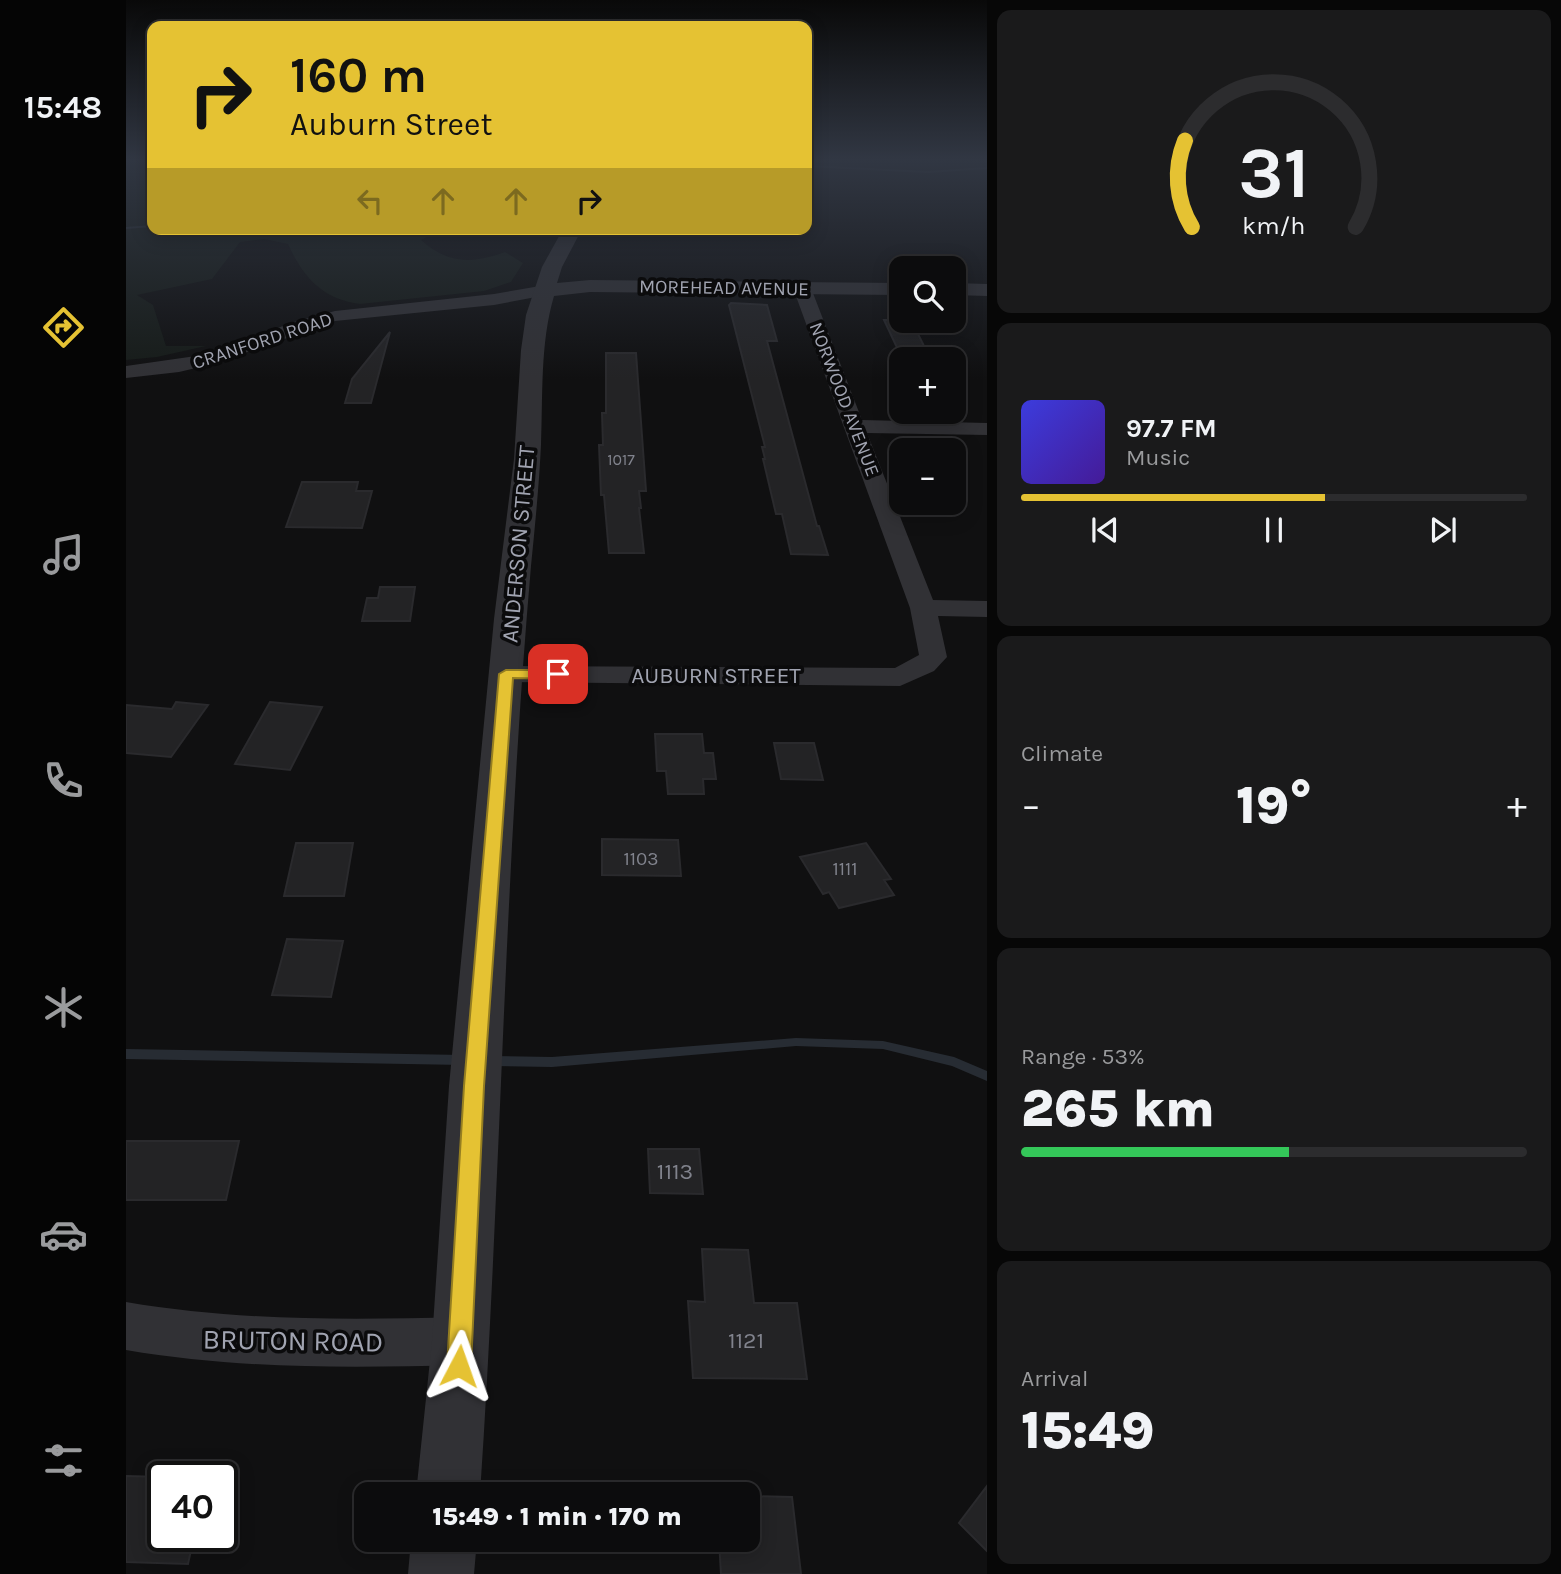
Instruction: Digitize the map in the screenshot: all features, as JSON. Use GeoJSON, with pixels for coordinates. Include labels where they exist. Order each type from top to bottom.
{"type":"FeatureCollection","features":[{"type":"Feature","properties":{"kind":"street","name":"ANDERSON STREET"},"geometry":{"type":"LineString","coordinates":[[449,1482],[461,1341],[474,1086],[537,315],[552,267],[570,235]]}},
{"type":"Feature","properties":{"kind":"street","name":"MOREHEAD AVENUE"},"geometry":{"type":"LineString","coordinates":[[546,290],[590,286],[889,289]]}},
{"type":"Feature","properties":{"kind":"street","name":"NORWOOD AVENUE"},"geometry":{"type":"LineString","coordinates":[[802,288],[923,608],[933,657],[924,665]]}},
{"type":"Feature","properties":{"kind":"street"},"geometry":{"type":"LineString","coordinates":[[966,289],[987,289]]}},
{"type":"Feature","properties":{"kind":"street","name":"CRANFORD ROAD"},"geometry":{"type":"LineString","coordinates":[[126,372],[207,360],[305,323],[334,316],[391,307],[482,302],[546,290]]}},
{"type":"Feature","properties":{"kind":"street","name":"CRANFORD ROAD"},"geometry":{"type":"LineString","coordinates":[[482,302],[510,305],[537,315]]}},
{"type":"Feature","properties":{"kind":"street"},"geometry":{"type":"LineString","coordinates":[[856,426],[987,429]]}},
{"type":"Feature","properties":{"kind":"street"},"geometry":{"type":"LineString","coordinates":[[923,608],[987,609]]}},
{"type":"Feature","properties":{"kind":"street","name":"AUBURN STREET"},"geometry":{"type":"LineString","coordinates":[[506,674],[900,677],[924,665]]}},
{"type":"Feature","properties":{"kind":"street","name":"BRUTON ROAD"},"geometry":{"type":"LineString","coordinates":[[126,1326],[184,1338],[306,1345],[461,1341]]}},
{"type":"Feature","properties":{"kind":"street"},"geometry":{"type":"LineString","coordinates":[[441,1574],[443,1552]]}},
{"type":"Feature","properties":{"kind":"shaded area"},"geometry":{"type":"Polygon","coordinates":[[[126,232],[147,232],[147,235],[430,235],[421,240],[451,258],[482,259],[505,252],[523,263],[511,282],[484,291],[360,304],[324,292],[300,267],[288,244],[264,239],[240,242],[212,279],[137,295],[153,305],[166,346],[206,346],[157,357],[126,360],[126,232]]]}},
{"type":"Feature","properties":{"kind":"building"},"geometry":{"type":"Polygon","coordinates":[[[729,305],[767,305],[777,341],[767,341],[817,526],[828,555],[791,554],[782,514],[776,514],[763,459],[762,447],[765,447],[729,305]]]}},
{"type":"Feature","properties":{"kind":"building"},"geometry":{"type":"Polygon","coordinates":[[[390,332],[371,403],[345,403],[352,379],[390,332]]]}},
{"type":"Feature","properties":{"kind":"building"},"geometry":{"type":"Polygon","coordinates":[[[890,333],[918,333],[924,347],[897,347],[890,333]]]}},
{"type":"Feature","properties":{"kind":"building"},"geometry":{"type":"Polygon","coordinates":[[[606,353],[636,353],[646,491],[639,491],[644,553],[609,553],[604,495],[601,495],[599,445],[603,445],[602,413],[606,413],[606,353]]]}},
{"type":"Feature","properties":{"kind":"building"},"geometry":{"type":"Polygon","coordinates":[[[302,482],[358,482],[356,491],[372,491],[362,528],[286,527],[302,482]]]}},
{"type":"Feature","properties":{"kind":"building"},"geometry":{"type":"Polygon","coordinates":[[[380,587],[415,587],[410,621],[362,621],[367,598],[378,598],[380,587]]]}},
{"type":"Feature","properties":{"kind":"building"},"geometry":{"type":"Polygon","coordinates":[[[176,702],[208,705],[171,757],[126,753],[126,705],[172,709],[176,702]]]}},
{"type":"Feature","properties":{"kind":"building"},"geometry":{"type":"Polygon","coordinates":[[[270,702],[322,707],[290,770],[235,764],[270,702]]]}},
{"type":"Feature","properties":{"kind":"building"},"geometry":{"type":"Polygon","coordinates":[[[655,734],[702,734],[704,753],[713,753],[716,779],[703,779],[704,794],[668,794],[666,771],[657,771],[655,734]]]}},
{"type":"Feature","properties":{"kind":"building"},"geometry":{"type":"Polygon","coordinates":[[[774,743],[814,743],[823,780],[781,779],[774,743]]]}},
{"type":"Feature","properties":{"kind":"building"},"geometry":{"type":"Polygon","coordinates":[[[602,839],[678,840],[681,876],[602,875],[602,839]]]}},
{"type":"Feature","properties":{"kind":"building"},"geometry":{"type":"Polygon","coordinates":[[[296,843],[353,843],[344,896],[284,896],[296,843]]]}},
{"type":"Feature","properties":{"kind":"building"},"geometry":{"type":"Polygon","coordinates":[[[866,843],[891,879],[884,880],[894,895],[839,908],[829,892],[823,894],[800,857],[866,843]]]}},
{"type":"Feature","properties":{"kind":"building"},"geometry":{"type":"Polygon","coordinates":[[[287,939],[343,941],[331,997],[272,995],[287,939]]]}},
{"type":"Feature","properties":{"kind":"building"},"geometry":{"type":"Polygon","coordinates":[[[126,1141],[239,1141],[226,1200],[126,1200],[126,1141]]]}},
{"type":"Feature","properties":{"kind":"building"},"geometry":{"type":"Polygon","coordinates":[[[648,1149],[699,1149],[703,1194],[650,1193],[648,1149]]]}},
{"type":"Feature","properties":{"kind":"building"},"geometry":{"type":"Polygon","coordinates":[[[702,1249],[748,1250],[754,1303],[797,1303],[807,1379],[693,1378],[688,1301],[705,1302],[702,1249]]]}},
{"type":"Feature","properties":{"kind":"building"},"geometry":{"type":"Polygon","coordinates":[[[126,1476],[147,1477],[147,1552],[191,1552],[188,1564],[126,1562],[126,1476]]]}},
{"type":"Feature","properties":{"kind":"building"},"geometry":{"type":"Polygon","coordinates":[[[987,1486],[987,1551],[959,1523],[987,1486]]]}},
{"type":"Feature","properties":{"kind":"building"},"geometry":{"type":"Polygon","coordinates":[[[760,1496],[792,1497],[801,1574],[721,1574],[720,1552],[760,1552],[760,1496]]]}},
{"type":"Feature","properties":{"kind":"waterway"},"geometry":{"type":"LineString","coordinates":[[491,1061],[552,1062],[796,1042],[883,1045],[954,1062],[987,1076]]}},
{"type":"Feature","properties":{"kind":"waterway"},"geometry":{"type":"LineString","coordinates":[[126,1054],[463,1060]]}},
{"type":"Feature","properties":{"kind":"route"},"geometry":{"type":"LineString","coordinates":[[459,1366],[474,1086],[506,674],[558,674]]}}]}
